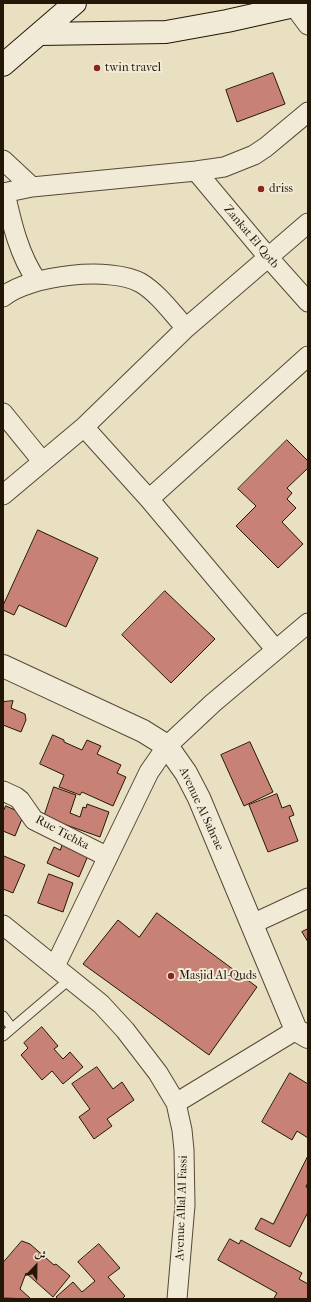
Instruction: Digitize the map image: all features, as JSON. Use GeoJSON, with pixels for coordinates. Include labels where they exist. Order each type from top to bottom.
{"type":"FeatureCollection","features":[{"type":"Feature","properties":{"kind":"street"},"geometry":{"type":"LineString","coordinates":[[3,65],[75,3]]}},
{"type":"Feature","properties":{"kind":"street"},"geometry":{"type":"LineString","coordinates":[[39,34],[166,32],[227,21],[297,5],[308,25]]}},
{"type":"Feature","properties":{"kind":"street"},"geometry":{"type":"LineString","coordinates":[[37,282],[25,262],[20,249],[4,193],[32,187],[224,167],[266,147],[308,112]]}},
{"type":"Feature","properties":{"kind":"street"},"geometry":{"type":"LineString","coordinates":[[3,160],[32,187]]}},
{"type":"Feature","properties":{"kind":"street","name":"Zankat El Qotb"},"geometry":{"type":"LineString","coordinates":[[196,171],[308,302]]}},
{"type":"Feature","properties":{"kind":"street"},"geometry":{"type":"LineString","coordinates":[[3,495],[84,427],[186,328],[308,223]]}},
{"type":"Feature","properties":{"kind":"street"},"geometry":{"type":"LineString","coordinates":[[3,297],[13,290],[59,277],[100,274],[124,276],[139,282],[152,291],[186,328]]}},
{"type":"Feature","properties":{"kind":"street"},"geometry":{"type":"LineString","coordinates":[[149,499],[308,356]]}},
{"type":"Feature","properties":{"kind":"street"},"geometry":{"type":"LineString","coordinates":[[3,413],[42,462]]}},
{"type":"Feature","properties":{"kind":"street"},"geometry":{"type":"LineString","coordinates":[[84,427],[149,499],[276,650]]}},
{"type":"Feature","properties":{"kind":"street"},"geometry":{"type":"LineString","coordinates":[[55,966],[149,772],[167,746],[213,703],[276,650],[305,631]]}},
{"type":"Feature","properties":{"kind":"street","name":"Avenue Al Sahrae"},"geometry":{"type":"LineString","coordinates":[[3,666],[143,731],[167,746],[186,773],[199,798],[252,924],[302,1033]]}},
{"type":"Feature","properties":{"kind":"street","name":"Rue Tichka"},"geometry":{"type":"LineString","coordinates":[[3,790],[16,796],[34,820],[108,856]]}},
{"type":"Feature","properties":{"kind":"street"},"geometry":{"type":"LineString","coordinates":[[252,924],[308,898]]}},
{"type":"Feature","properties":{"kind":"street","name":"Avenue Allal Al Fassi"},"geometry":{"type":"LineString","coordinates":[[3,926],[101,1004],[125,1030],[158,1073],[176,1103],[182,1130],[184,1150],[185,1198],[178,1299]]}},
{"type":"Feature","properties":{"kind":"street"},"geometry":{"type":"LineString","coordinates":[[176,1103],[302,1033]]}},
{"type":"Feature","properties":{"kind":"lane"},"geometry":{"type":"LineString","coordinates":[[3,1036],[70,979]]}},
{"type":"Feature","properties":{"kind":"lane"},"geometry":{"type":"LineString","coordinates":[[3,1016],[12,1028]]}},
{"type":"Feature","properties":{"kind":"building"},"geometry":{"type":"Polygon","coordinates":[[[273,73],[285,104],[237,122],[226,90],[273,73]]]}},
{"type":"Feature","properties":{"kind":"building"},"geometry":{"type":"Polygon","coordinates":[[[287,440],[308,461],[308,468],[287,488],[292,493],[287,499],[296,508],[282,522],[303,544],[278,568],[236,526],[256,506],[238,489],[287,440]]]}},
{"type":"Feature","properties":{"kind":"building"},"geometry":{"type":"Polygon","coordinates":[[[38,530],[98,558],[66,627],[19,605],[14,615],[3,610],[3,606],[38,530]]]}},
{"type":"Feature","properties":{"kind":"building"},"geometry":{"type":"Polygon","coordinates":[[[165,591],[215,639],[171,683],[122,635],[165,591]]]}},
{"type":"Feature","properties":{"kind":"building"},"geometry":{"type":"Polygon","coordinates":[[[13,701],[11,708],[25,714],[26,720],[21,732],[3,725],[3,702],[13,701]]]}},
{"type":"Feature","properties":{"kind":"building"},"geometry":{"type":"Polygon","coordinates":[[[53,735],[82,750],[87,740],[101,746],[97,754],[121,765],[117,773],[126,777],[113,806],[82,792],[80,795],[59,787],[64,775],[40,764],[53,735]]]}},
{"type":"Feature","properties":{"kind":"building"},"geometry":{"type":"Polygon","coordinates":[[[250,742],[273,792],[244,806],[221,755],[250,742]]]}},
{"type":"Feature","properties":{"kind":"building"},"geometry":{"type":"Polygon","coordinates":[[[54,787],[76,795],[70,813],[80,817],[83,807],[86,808],[87,804],[109,812],[100,837],[44,817],[54,787]]]}},
{"type":"Feature","properties":{"kind":"building"},"geometry":{"type":"Polygon","coordinates":[[[277,794],[282,808],[290,805],[294,815],[289,817],[298,841],[268,852],[249,805],[277,794]]]}},
{"type":"Feature","properties":{"kind":"building"},"geometry":{"type":"Polygon","coordinates":[[[6,806],[24,814],[15,836],[3,831],[3,812],[6,806]]]}},
{"type":"Feature","properties":{"kind":"building"},"geometry":{"type":"Polygon","coordinates":[[[64,840],[90,851],[79,877],[47,863],[54,847],[60,850],[64,840]]]}},
{"type":"Feature","properties":{"kind":"building"},"geometry":{"type":"Polygon","coordinates":[[[4,856],[25,865],[13,893],[3,889],[4,856]]]}},
{"type":"Feature","properties":{"kind":"building"},"geometry":{"type":"Polygon","coordinates":[[[49,874],[73,883],[63,912],[38,903],[49,874]]]}},
{"type":"Feature","properties":{"kind":"building","name":"Masjid Al-Quds"},"geometry":{"type":"Polygon","coordinates":[[[157,913],[257,987],[209,1055],[83,964],[118,920],[139,937],[157,913]]]}},
{"type":"Feature","properties":{"kind":"building"},"geometry":{"type":"Polygon","coordinates":[[[308,929],[308,942],[302,932],[308,929]]]}},
{"type":"Feature","properties":{"kind":"building"},"geometry":{"type":"Polygon","coordinates":[[[42,1027],[58,1046],[54,1049],[63,1059],[70,1052],[83,1067],[63,1084],[52,1071],[42,1080],[21,1055],[28,1048],[24,1043],[42,1027]]]}},
{"type":"Feature","properties":{"kind":"building"},"geometry":{"type":"Polygon","coordinates":[[[97,1067],[113,1089],[122,1082],[134,1100],[107,1119],[112,1126],[94,1139],[79,1117],[90,1109],[72,1084],[97,1067]]]}},
{"type":"Feature","properties":{"kind":"building"},"geometry":{"type":"Polygon","coordinates":[[[290,1073],[308,1084],[308,1138],[297,1131],[292,1140],[262,1122],[290,1073]]]}},
{"type":"Feature","properties":{"kind":"building"},"geometry":{"type":"Polygon","coordinates":[[[308,1156],[308,1182],[306,1187],[308,1188],[308,1212],[290,1247],[255,1229],[261,1218],[273,1224],[308,1156]]]}},
{"type":"Feature","properties":{"kind":"building"},"geometry":{"type":"Polygon","coordinates":[[[230,1239],[239,1244],[241,1240],[302,1273],[299,1279],[308,1284],[308,1299],[276,1299],[274,1298],[277,1293],[218,1260],[230,1239]]]}},
{"type":"Feature","properties":{"kind":"building"},"geometry":{"type":"Polygon","coordinates":[[[22,1241],[30,1244],[54,1265],[56,1264],[70,1276],[53,1297],[26,1273],[20,1289],[31,1299],[3,1298],[3,1263],[22,1241]]]}},
{"type":"Feature","properties":{"kind":"building"},"geometry":{"type":"Polygon","coordinates":[[[99,1244],[120,1268],[108,1277],[125,1296],[122,1299],[58,1299],[56,1297],[73,1282],[82,1292],[95,1281],[78,1262],[99,1244]]]}},
{"type":"Feature","properties":{"kind":"place","name":"twin travel"},"geometry":{"type":"Point","coordinates":[97,68]}},
{"type":"Feature","properties":{"kind":"place","name":"driss"},"geometry":{"type":"Point","coordinates":[261,189]}},
{"type":"Feature","properties":{"kind":"place","name":"Masjid Al-Quds"},"geometry":{"type":"Point","coordinates":[171,976]}}]}
